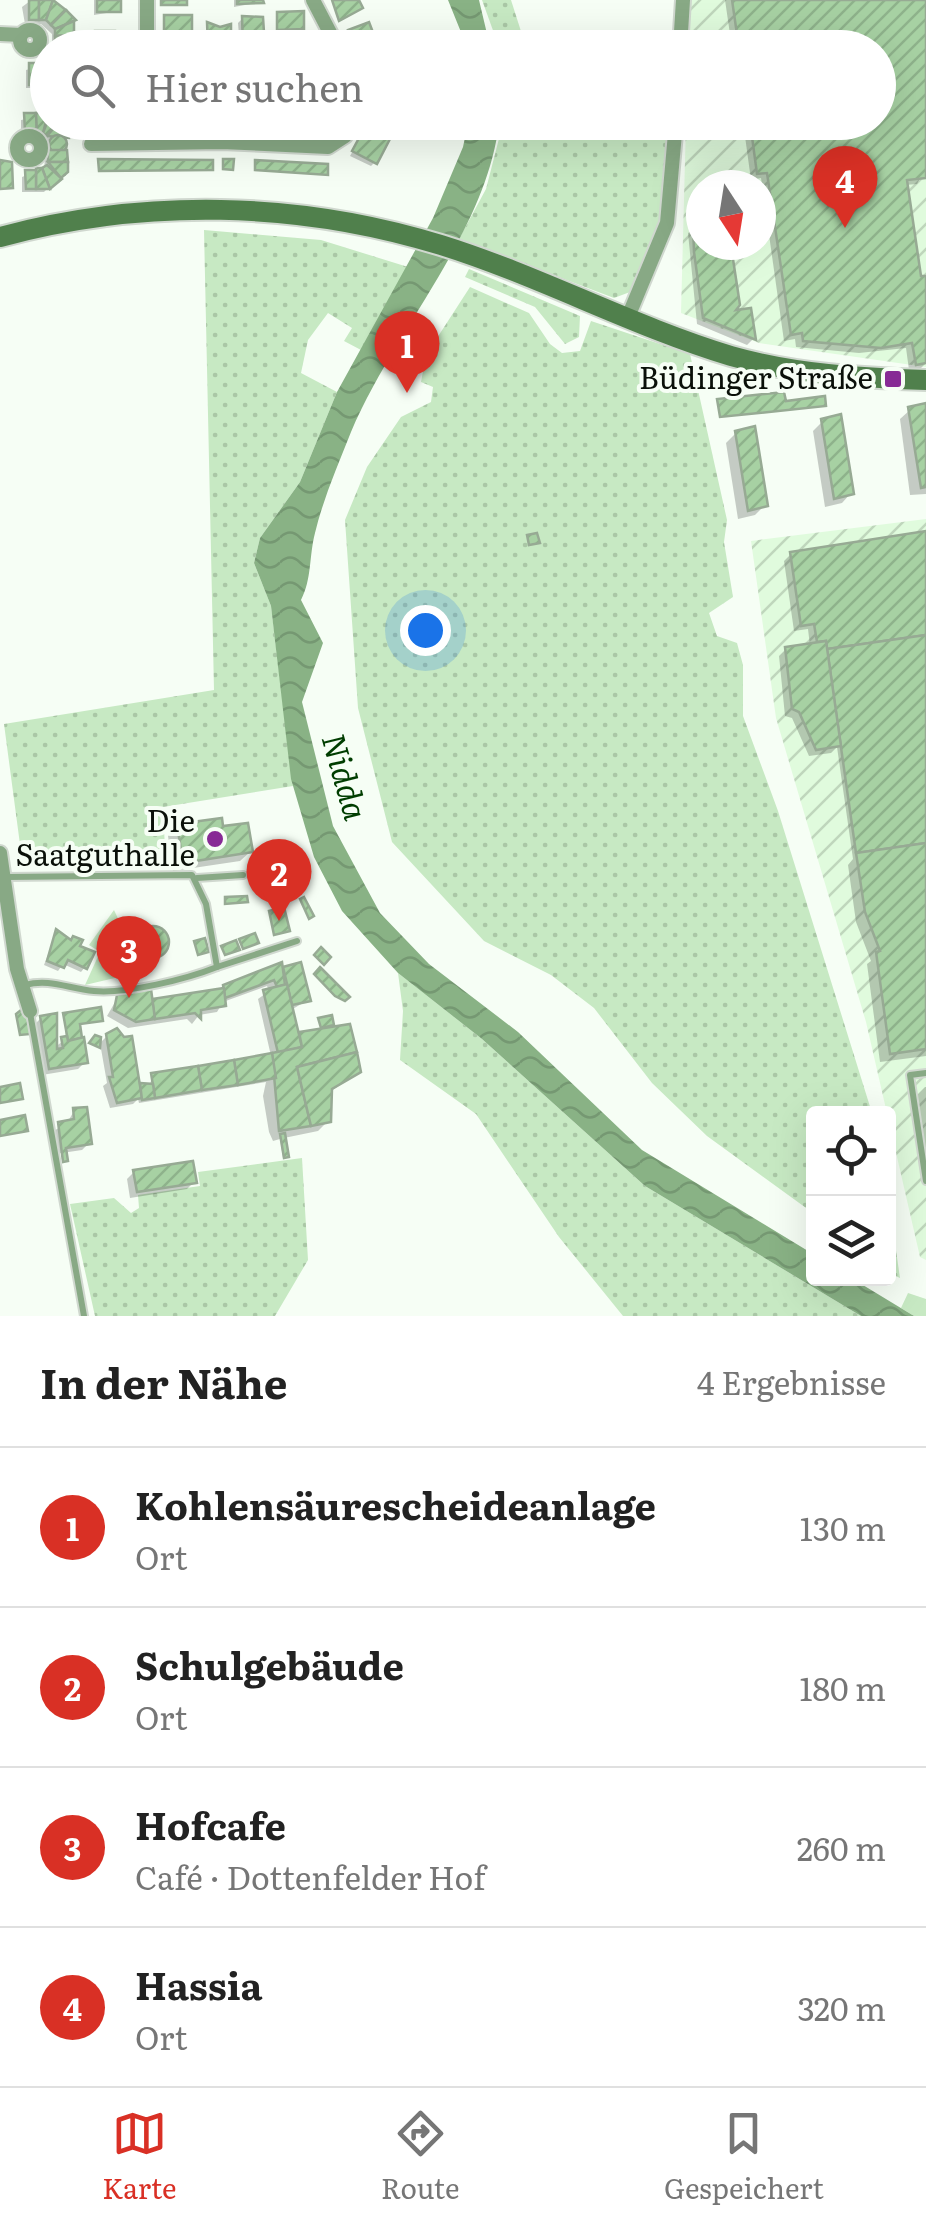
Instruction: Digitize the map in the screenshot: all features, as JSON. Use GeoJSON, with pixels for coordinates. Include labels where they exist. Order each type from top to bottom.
{"type":"FeatureCollection","features":[{"type":"Feature","properties":{"kind":"main road"},"geometry":{"type":"LineString","coordinates":[[0,237],[107,216],[201,209],[299,214],[394,232],[484,260],[711,349],[807,372],[926,380]]}},
{"type":"Feature","properties":{"kind":"street"},"geometry":{"type":"LineString","coordinates":[[147,0],[147,30]]}},
{"type":"Feature","properties":{"kind":"street"},"geometry":{"type":"LineString","coordinates":[[313,0],[329,30]]}},
{"type":"Feature","properties":{"kind":"street"},"geometry":{"type":"LineString","coordinates":[[681,30],[682,0]]}},
{"type":"Feature","properties":{"kind":"street"},"geometry":{"type":"LineString","coordinates":[[0,34],[21,35]]}},
{"type":"Feature","properties":{"kind":"street"},"geometry":{"type":"LineString","coordinates":[[0,138],[19,141]]}},
{"type":"Feature","properties":{"kind":"street"},"geometry":{"type":"LineString","coordinates":[[92,144],[328,147],[340,140]]}},
{"type":"Feature","properties":{"kind":"street"},"geometry":{"type":"LineString","coordinates":[[628,317],[668,223],[675,140]]}},
{"type":"Feature","properties":{"kind":"street"},"geometry":{"type":"LineString","coordinates":[[0,853],[17,969],[30,1011]]}},
{"type":"Feature","properties":{"kind":"lane"},"geometry":{"type":"LineString","coordinates":[[2,878],[142,873],[196,878],[243,875]]}},
{"type":"Feature","properties":{"kind":"lane"},"geometry":{"type":"LineString","coordinates":[[196,878],[206,904],[217,967]]}},
{"type":"Feature","properties":{"kind":"lane"},"geometry":{"type":"LineString","coordinates":[[25,985],[50,981],[101,992],[186,978],[297,941]]}},
{"type":"Feature","properties":{"kind":"lane"},"geometry":{"type":"LineString","coordinates":[[30,1011],[84,1316]]}},
{"type":"Feature","properties":{"kind":"lane"},"geometry":{"type":"LineString","coordinates":[[926,1073],[910,1075],[926,1181]]}},
{"type":"Feature","properties":{"kind":"shaded area"},"geometry":{"type":"Polygon","coordinates":[[[690,0],[926,0],[926,367],[759,343],[681,313],[686,140],[896,140],[896,30],[689,30],[690,0]]]}},
{"type":"Feature","properties":{"kind":"shaded area"},"geometry":{"type":"Polygon","coordinates":[[[926,519],[926,1260],[920,1257],[896,1153],[896,1106],[885,1106],[866,1022],[776,718],[751,541],[926,519]]]}},
{"type":"Feature","properties":{"kind":"green space"},"geometry":{"type":"Polygon","coordinates":[[[482,0],[511,0],[521,30],[493,30],[482,0]]]}},
{"type":"Feature","properties":{"kind":"green space"},"geometry":{"type":"Polygon","coordinates":[[[499,140],[670,140],[666,212],[630,292],[614,298],[459,239],[486,189],[499,140]]]}},
{"type":"Feature","properties":{"kind":"green space"},"geometry":{"type":"Polygon","coordinates":[[[204,230],[321,240],[408,267],[361,350],[344,341],[352,328],[328,313],[308,340],[301,373],[337,392],[300,482],[260,538],[254,563],[271,606],[293,786],[163,807],[165,849],[21,852],[4,724],[214,690],[204,230]]]}},
{"type":"Feature","properties":{"kind":"green space"},"geometry":{"type":"Polygon","coordinates":[[[469,269],[580,316],[579,337],[565,344],[535,307],[465,277],[469,269]]]}},
{"type":"Feature","properties":{"kind":"green space"},"geometry":{"type":"Polygon","coordinates":[[[470,287],[529,313],[550,344],[562,353],[580,351],[591,321],[690,354],[727,520],[724,542],[733,597],[709,613],[717,636],[737,643],[743,665],[743,716],[778,811],[870,1106],[806,1106],[806,1208],[707,1136],[652,1083],[594,1008],[551,975],[484,941],[392,842],[358,708],[345,520],[367,467],[401,417],[431,402],[433,387],[421,382],[426,355],[470,287]]]}},
{"type":"Feature","properties":{"kind":"green space"},"geometry":{"type":"Polygon","coordinates":[[[114,910],[131,946],[136,973],[85,985],[100,952],[89,945],[114,910]]]}},
{"type":"Feature","properties":{"kind":"green space"},"geometry":{"type":"Polygon","coordinates":[[[398,973],[482,1039],[645,1186],[861,1316],[623,1316],[559,1237],[476,1114],[400,1060],[403,1011],[398,973]]]}},
{"type":"Feature","properties":{"kind":"green space"},"geometry":{"type":"Polygon","coordinates":[[[302,1158],[308,1260],[275,1316],[95,1316],[70,1204],[114,1198],[131,1213],[139,1208],[138,1195],[200,1186],[198,1172],[302,1158]]]}},
{"type":"Feature","properties":{"kind":"green space"},"geometry":{"type":"Polygon","coordinates":[[[908,1293],[926,1299],[926,1316],[914,1316],[901,1308],[908,1293]]]}},
{"type":"Feature","properties":{"kind":"water"},"geometry":{"type":"Polygon","coordinates":[[[448,0],[479,0],[486,30],[460,30],[448,0]]]}},
{"type":"Feature","properties":{"kind":"water"},"geometry":{"type":"Polygon","coordinates":[[[464,140],[496,140],[491,164],[458,242],[369,394],[318,520],[301,600],[323,643],[302,702],[333,826],[380,913],[429,964],[518,1032],[642,1150],[806,1250],[806,1283],[645,1186],[482,1039],[398,973],[342,911],[314,857],[291,779],[271,606],[254,563],[260,538],[300,482],[337,392],[433,218],[464,140]]]}},
{"type":"Feature","properties":{"kind":"water"},"geometry":{"type":"Polygon","coordinates":[[[811,1286],[865,1286],[914,1316],[861,1316],[811,1286]]]}},
{"type":"Feature","properties":{"kind":"building"},"geometry":{"type":"Polygon","coordinates":[[[29,0],[39,0],[39,20],[29,20],[29,0]]]}},
{"type":"Feature","properties":{"kind":"building"},"geometry":{"type":"Polygon","coordinates":[[[39,0],[53,0],[46,20],[39,20],[39,0]]]}},
{"type":"Feature","properties":{"kind":"building"},"geometry":{"type":"Polygon","coordinates":[[[53,0],[66,10],[51,25],[46,20],[53,0]]]}},
{"type":"Feature","properties":{"kind":"building"},"geometry":{"type":"Polygon","coordinates":[[[97,0],[121,0],[121,12],[97,12],[97,0]]]}},
{"type":"Feature","properties":{"kind":"building"},"geometry":{"type":"Polygon","coordinates":[[[161,0],[187,0],[187,5],[161,5],[161,0]]]}},
{"type":"Feature","properties":{"kind":"building"},"geometry":{"type":"Polygon","coordinates":[[[237,0],[263,0],[264,3],[237,4],[237,0]]]}},
{"type":"Feature","properties":{"kind":"building"},"geometry":{"type":"Polygon","coordinates":[[[332,0],[359,0],[363,8],[339,21],[332,0]]]}},
{"type":"Feature","properties":{"kind":"building"},"geometry":{"type":"Polygon","coordinates":[[[732,0],[926,0],[926,178],[907,180],[921,276],[926,276],[926,363],[916,365],[912,343],[881,348],[803,341],[802,333],[791,335],[776,234],[776,170],[756,170],[752,140],[896,140],[896,30],[736,30],[732,0]]]}},
{"type":"Feature","properties":{"kind":"building"},"geometry":{"type":"Polygon","coordinates":[[[66,10],[76,20],[55,29],[51,25],[66,10]]]}},
{"type":"Feature","properties":{"kind":"building"},"geometry":{"type":"Polygon","coordinates":[[[304,11],[304,29],[277,30],[277,12],[304,11]]]}},
{"type":"Feature","properties":{"kind":"building"},"geometry":{"type":"Polygon","coordinates":[[[164,15],[192,15],[192,30],[164,30],[164,15]]]}},
{"type":"Feature","properties":{"kind":"building"},"geometry":{"type":"Polygon","coordinates":[[[242,16],[263,17],[264,30],[242,30],[242,16]]]}},
{"type":"Feature","properties":{"kind":"building"},"geometry":{"type":"Polygon","coordinates":[[[74,21],[74,30],[55,29],[74,21]]]}},
{"type":"Feature","properties":{"kind":"building"},"geometry":{"type":"Polygon","coordinates":[[[207,22],[220,27],[231,24],[231,30],[207,30],[207,22]]]}},
{"type":"Feature","properties":{"kind":"building"},"geometry":{"type":"Polygon","coordinates":[[[369,22],[372,30],[348,30],[369,22]]]}},
{"type":"Feature","properties":{"kind":"building"},"geometry":{"type":"Polygon","coordinates":[[[24,113],[30,113],[30,131],[25,131],[24,113]]]}},
{"type":"Feature","properties":{"kind":"building"},"geometry":{"type":"Polygon","coordinates":[[[51,140],[65,140],[64,150],[58,153],[49,144],[51,140]]]}},
{"type":"Feature","properties":{"kind":"building"},"geometry":{"type":"Polygon","coordinates":[[[358,140],[389,140],[377,164],[352,151],[358,140]]]}},
{"type":"Feature","properties":{"kind":"building"},"geometry":{"type":"Polygon","coordinates":[[[48,150],[67,150],[68,162],[48,162],[48,150]]]}},
{"type":"Feature","properties":{"kind":"building"},"geometry":{"type":"Polygon","coordinates":[[[98,159],[213,160],[213,170],[99,171],[98,159]]]}},
{"type":"Feature","properties":{"kind":"building"},"geometry":{"type":"Polygon","coordinates":[[[223,159],[234,159],[233,170],[223,169],[223,159]]]}},
{"type":"Feature","properties":{"kind":"building"},"geometry":{"type":"Polygon","coordinates":[[[0,160],[12,162],[13,188],[0,189],[0,160]]]}},
{"type":"Feature","properties":{"kind":"building"},"geometry":{"type":"Polygon","coordinates":[[[255,160],[328,164],[328,175],[255,170],[255,160]]]}},
{"type":"Feature","properties":{"kind":"building"},"geometry":{"type":"Polygon","coordinates":[[[48,162],[68,162],[68,172],[61,178],[48,162]]]}},
{"type":"Feature","properties":{"kind":"building"},"geometry":{"type":"Polygon","coordinates":[[[47,165],[62,179],[50,189],[42,168],[47,165]]]}},
{"type":"Feature","properties":{"kind":"building"},"geometry":{"type":"Polygon","coordinates":[[[36,168],[42,168],[50,189],[36,189],[36,168]]]}},
{"type":"Feature","properties":{"kind":"building"},"geometry":{"type":"Polygon","coordinates":[[[25,170],[36,170],[36,189],[26,189],[25,170]]]}},
{"type":"Feature","properties":{"kind":"building"},"geometry":{"type":"Polygon","coordinates":[[[695,260],[733,260],[740,305],[736,310],[751,308],[756,340],[703,318],[695,260]]]}},
{"type":"Feature","properties":{"kind":"building"},"geometry":{"type":"Polygon","coordinates":[[[784,392],[786,401],[825,396],[826,406],[720,417],[717,399],[784,392]]]}},
{"type":"Feature","properties":{"kind":"building"},"geometry":{"type":"Polygon","coordinates":[[[926,403],[926,487],[921,488],[908,407],[926,403]]]}},
{"type":"Feature","properties":{"kind":"building"},"geometry":{"type":"Polygon","coordinates":[[[841,414],[854,494],[834,499],[821,419],[841,414]]]}},
{"type":"Feature","properties":{"kind":"building"},"geometry":{"type":"Polygon","coordinates":[[[755,426],[768,506],[748,511],[735,431],[755,426]]]}},
{"type":"Feature","properties":{"kind":"building"},"geometry":{"type":"Polygon","coordinates":[[[926,531],[926,635],[827,649],[826,641],[817,642],[814,624],[801,626],[790,552],[926,531]]]}},
{"type":"Feature","properties":{"kind":"building"},"geometry":{"type":"Polygon","coordinates":[[[537,533],[540,543],[529,545],[527,535],[537,533]]]}},
{"type":"Feature","properties":{"kind":"building"},"geometry":{"type":"Polygon","coordinates":[[[926,635],[926,843],[856,853],[827,649],[926,635]]]}},
{"type":"Feature","properties":{"kind":"building"},"geometry":{"type":"Polygon","coordinates":[[[826,641],[841,746],[816,750],[799,712],[792,709],[785,647],[826,641]]]}},
{"type":"Feature","properties":{"kind":"building","name":"Die Saatguthalle"},"geometry":{"type":"Polygon","coordinates":[[[222,818],[223,826],[248,823],[253,852],[183,863],[177,824],[222,818]]]}},
{"type":"Feature","properties":{"kind":"building"},"geometry":{"type":"Polygon","coordinates":[[[926,843],[926,1049],[890,1054],[876,952],[880,951],[865,912],[856,853],[926,843]]]}},
{"type":"Feature","properties":{"kind":"building"},"geometry":{"type":"Polygon","coordinates":[[[247,896],[248,902],[225,904],[225,897],[247,896]]]}},
{"type":"Feature","properties":{"kind":"building"},"geometry":{"type":"Polygon","coordinates":[[[304,897],[314,916],[309,919],[300,899],[304,897]]]}},
{"type":"Feature","properties":{"kind":"building"},"geometry":{"type":"Polygon","coordinates":[[[284,907],[290,931],[274,935],[269,911],[284,907]]]}},
{"type":"Feature","properties":{"kind":"building"},"geometry":{"type":"Polygon","coordinates":[[[153,926],[164,931],[169,942],[164,953],[153,958],[142,953],[137,942],[142,931],[153,926]]]}},
{"type":"Feature","properties":{"kind":"building"},"geometry":{"type":"Polygon","coordinates":[[[56,929],[71,940],[73,936],[83,940],[80,946],[95,952],[87,969],[68,960],[64,968],[47,961],[56,929]]]}},
{"type":"Feature","properties":{"kind":"building"},"geometry":{"type":"Polygon","coordinates":[[[255,933],[259,943],[243,949],[239,939],[255,933]]]}},
{"type":"Feature","properties":{"kind":"building"},"geometry":{"type":"Polygon","coordinates":[[[205,938],[209,952],[198,955],[194,941],[205,938]]]}},
{"type":"Feature","properties":{"kind":"building"},"geometry":{"type":"Polygon","coordinates":[[[236,940],[240,950],[225,955],[221,946],[236,940]]]}},
{"type":"Feature","properties":{"kind":"building"},"geometry":{"type":"Polygon","coordinates":[[[321,947],[331,957],[324,965],[314,955],[321,947]]]}},
{"type":"Feature","properties":{"kind":"building"},"geometry":{"type":"Polygon","coordinates":[[[282,962],[285,985],[277,987],[274,980],[225,998],[223,985],[282,962]]]}},
{"type":"Feature","properties":{"kind":"building"},"geometry":{"type":"Polygon","coordinates":[[[301,962],[311,1001],[292,1005],[283,967],[301,962]]]}},
{"type":"Feature","properties":{"kind":"building"},"geometry":{"type":"Polygon","coordinates":[[[320,967],[350,997],[345,1001],[335,996],[314,974],[320,967]]]}},
{"type":"Feature","properties":{"kind":"building"},"geometry":{"type":"Polygon","coordinates":[[[287,984],[302,1047],[278,1053],[263,990],[287,984]]]}},
{"type":"Feature","properties":{"kind":"building"},"geometry":{"type":"Polygon","coordinates":[[[224,988],[226,1006],[201,1010],[201,1019],[195,1013],[155,1019],[152,999],[224,988]]]}},
{"type":"Feature","properties":{"kind":"building"},"geometry":{"type":"Polygon","coordinates":[[[151,989],[155,1019],[136,1022],[114,1010],[117,995],[151,989]]]}},
{"type":"Feature","properties":{"kind":"building"},"geometry":{"type":"Polygon","coordinates":[[[26,1006],[31,1034],[20,1035],[16,1014],[26,1006]]]}},
{"type":"Feature","properties":{"kind":"building"},"geometry":{"type":"Polygon","coordinates":[[[101,1007],[103,1021],[80,1024],[82,1038],[68,1041],[63,1013],[101,1007]]]}},
{"type":"Feature","properties":{"kind":"building"},"geometry":{"type":"Polygon","coordinates":[[[57,1013],[57,1049],[63,1048],[61,1037],[67,1036],[68,1041],[84,1037],[88,1063],[49,1069],[40,1016],[57,1013]]]}},
{"type":"Feature","properties":{"kind":"building"},"geometry":{"type":"Polygon","coordinates":[[[332,1015],[334,1025],[321,1028],[318,1018],[332,1015]]]}},
{"type":"Feature","properties":{"kind":"building"},"geometry":{"type":"Polygon","coordinates":[[[350,1024],[357,1052],[297,1067],[311,1126],[279,1131],[272,1053],[302,1047],[299,1032],[350,1024]]]}},
{"type":"Feature","properties":{"kind":"building"},"geometry":{"type":"Polygon","coordinates":[[[117,1028],[124,1037],[132,1036],[142,1098],[117,1103],[109,1077],[113,1077],[106,1034],[117,1028]]]}},
{"type":"Feature","properties":{"kind":"building"},"geometry":{"type":"Polygon","coordinates":[[[95,1035],[101,1037],[100,1048],[89,1043],[95,1035]]]}},
{"type":"Feature","properties":{"kind":"building"},"geometry":{"type":"Polygon","coordinates":[[[357,1052],[361,1072],[332,1089],[331,1122],[311,1126],[297,1067],[357,1052]]]}},
{"type":"Feature","properties":{"kind":"building"},"geometry":{"type":"Polygon","coordinates":[[[272,1053],[276,1078],[238,1085],[234,1060],[272,1053]]]}},
{"type":"Feature","properties":{"kind":"building"},"geometry":{"type":"Polygon","coordinates":[[[234,1060],[238,1085],[202,1090],[198,1066],[234,1060]]]}},
{"type":"Feature","properties":{"kind":"building"},"geometry":{"type":"Polygon","coordinates":[[[198,1066],[202,1090],[155,1098],[151,1073],[198,1066]]]}},
{"type":"Feature","properties":{"kind":"building"},"geometry":{"type":"Polygon","coordinates":[[[20,1083],[23,1099],[0,1103],[0,1087],[20,1083]]]}},
{"type":"Feature","properties":{"kind":"building"},"geometry":{"type":"Polygon","coordinates":[[[140,1083],[153,1084],[155,1098],[142,1100],[140,1083]]]}},
{"type":"Feature","properties":{"kind":"building"},"geometry":{"type":"Polygon","coordinates":[[[87,1107],[92,1144],[66,1148],[68,1161],[63,1162],[58,1122],[74,1119],[73,1108],[87,1107]]]}},
{"type":"Feature","properties":{"kind":"building"},"geometry":{"type":"Polygon","coordinates":[[[25,1115],[28,1131],[0,1136],[0,1120],[25,1115]]]}},
{"type":"Feature","properties":{"kind":"building"},"geometry":{"type":"Polygon","coordinates":[[[285,1133],[289,1157],[284,1158],[280,1134],[285,1133]]]}},
{"type":"Feature","properties":{"kind":"building"},"geometry":{"type":"Polygon","coordinates":[[[193,1161],[197,1183],[137,1192],[133,1170],[193,1161]]]}},
{"type":"Feature","properties":{"kind":"place","name":"Hassia"},"geometry":{"type":"Point","coordinates":[845,228]}},
{"type":"Feature","properties":{"kind":"place","name":"Büdinger Straße"},"geometry":{"type":"Point","coordinates":[893,379]}},
{"type":"Feature","properties":{"kind":"place","name":"Kohlensäurescheideanlage"},"geometry":{"type":"Point","coordinates":[407,393]}},
{"type":"Feature","properties":{"kind":"place","name":"Die Saatguthalle"},"geometry":{"type":"Point","coordinates":[215,839]}},
{"type":"Feature","properties":{"kind":"place","name":"Schulgebäude"},"geometry":{"type":"Point","coordinates":[279,921]}},
{"type":"Feature","properties":{"kind":"place","name":"Hofcafe"},"geometry":{"type":"Point","coordinates":[129,998]}},
{"type":"Feature","properties":{"kind":"water label","name":"Nidda"},"geometry":{"type":"Point","coordinates":[344,777]}}]}
